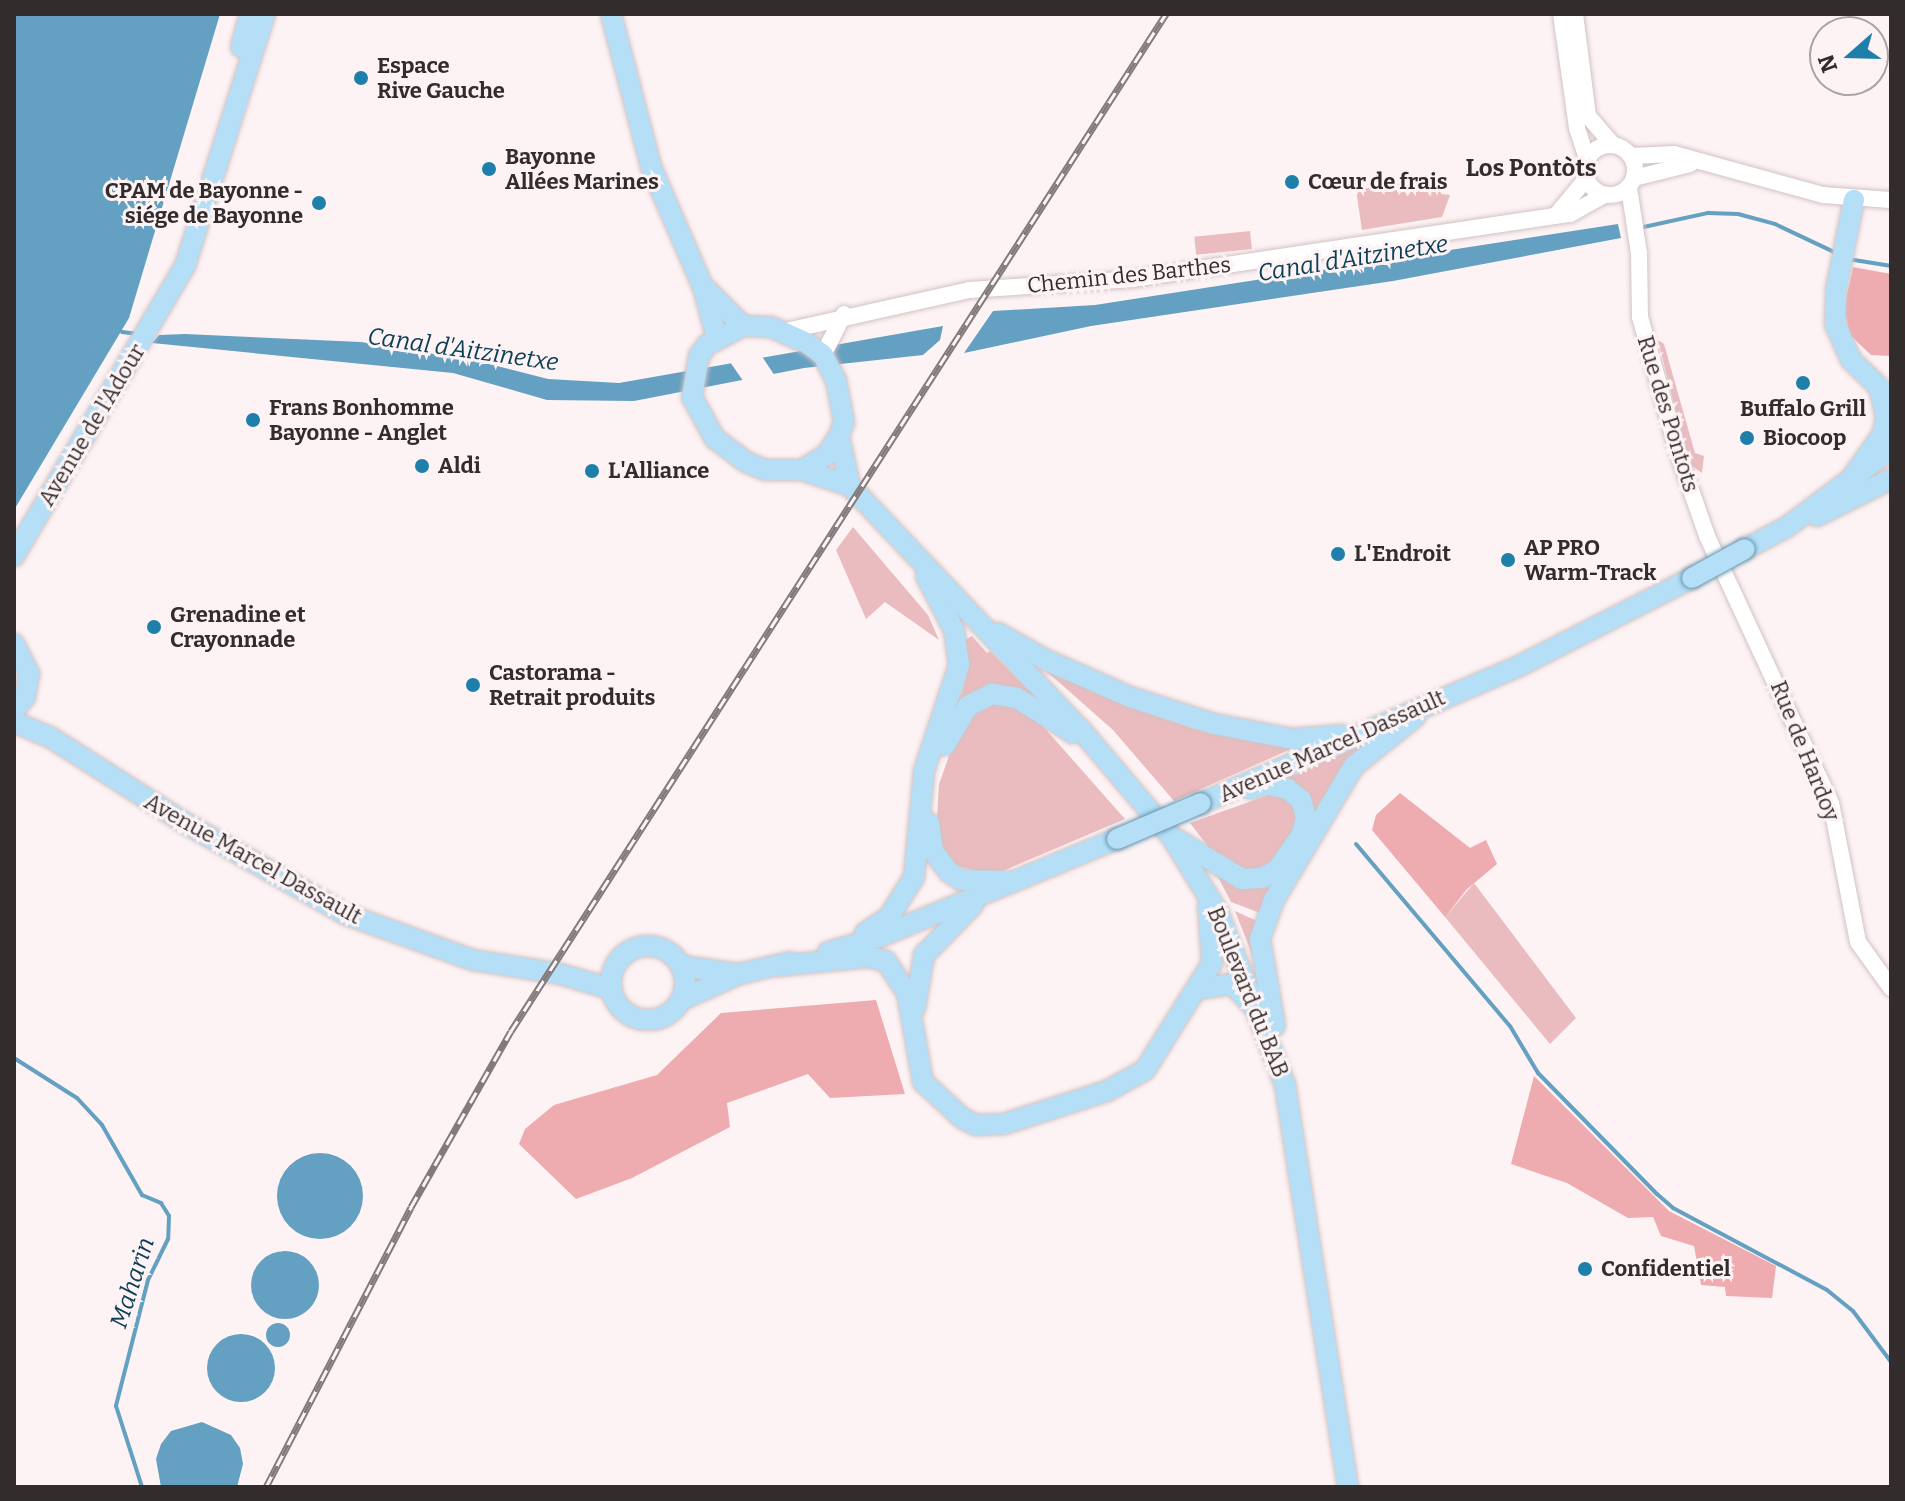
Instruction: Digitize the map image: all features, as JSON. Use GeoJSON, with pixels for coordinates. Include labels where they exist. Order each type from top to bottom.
{"type":"FeatureCollection","features":[{"type":"Feature","properties":{"kind":"main road"},"geometry":{"type":"LineString","coordinates":[[171,288],[250,14]]}},
{"type":"Feature","properties":{"kind":"main road"},"geometry":{"type":"LineString","coordinates":[[171,288],[185,266],[265,14]]}},
{"type":"Feature","properties":{"kind":"main road"},"geometry":{"type":"LineString","coordinates":[[611,14],[651,167],[703,287],[717,339]]}},
{"type":"Feature","properties":{"kind":"main road"},"geometry":{"type":"LineString","coordinates":[[1848,483],[1883,434],[1886,417],[1879,387],[1840,342],[1835,324],[1839,275],[1854,200]]}},
{"type":"Feature","properties":{"kind":"main road"},"geometry":{"type":"LineString","coordinates":[[703,287],[743,326]]}},
{"type":"Feature","properties":{"kind":"main road","name":"Avenue de l'Adour"},"geometry":{"type":"LineString","coordinates":[[14,556],[171,288]]}},
{"type":"Feature","properties":{"kind":"main road"},"geometry":{"type":"LineString","coordinates":[[743,326],[786,331],[823,355],[836,380],[844,422],[826,455],[802,470],[765,470],[746,462],[715,439],[692,397],[692,374],[699,356],[717,339],[743,326]]}},
{"type":"Feature","properties":{"kind":"main road"},"geometry":{"type":"LineString","coordinates":[[1860,368],[1891,376]]}},
{"type":"Feature","properties":{"kind":"main road"},"geometry":{"type":"LineString","coordinates":[[839,436],[850,486]]}},
{"type":"Feature","properties":{"kind":"main road","name":"Avenue Marcel Dassault"},"geometry":{"type":"LineString","coordinates":[[681,1000],[739,974],[844,947],[985,895],[1600,628],[1787,527],[1891,449]]}},
{"type":"Feature","properties":{"kind":"main road","name":"Boulevard du BAB"},"geometry":{"type":"LineString","coordinates":[[802,470],[850,486],[1098,749],[1171,836],[1206,890],[1262,1015],[1285,1085],[1348,1487]]}},
{"type":"Feature","properties":{"kind":"main road"},"geometry":{"type":"LineString","coordinates":[[1787,527],[1891,479]]}},
{"type":"Feature","properties":{"kind":"main road"},"geometry":{"type":"LineString","coordinates":[[844,947],[889,917],[911,886],[918,854],[924,771],[959,665],[954,630],[917,558]]}},
{"type":"Feature","properties":{"kind":"main road"},"geometry":{"type":"LineString","coordinates":[[979,621],[1069,670],[1214,724],[1293,739],[1357,734]]}},
{"type":"Feature","properties":{"kind":"main road"},"geometry":{"type":"LineString","coordinates":[[14,644],[29,674],[20,703]]}},
{"type":"Feature","properties":{"kind":"main road"},"geometry":{"type":"LineString","coordinates":[[1019,881],[961,880],[933,851],[929,807],[934,777],[958,718],[992,694],[1017,698],[1098,749]]}},
{"type":"Feature","properties":{"kind":"main road"},"geometry":{"type":"LineString","coordinates":[[1285,1085],[1260,939],[1265,921],[1354,766],[1440,699]]}},
{"type":"Feature","properties":{"kind":"main road","name":"Avenue Marcel Dassault"},"geometry":{"type":"LineString","coordinates":[[20,703],[50,737]]}},
{"type":"Feature","properties":{"kind":"main road","name":"Avenue Marcel Dassault"},"geometry":{"type":"LineString","coordinates":[[14,722],[50,737],[185,823],[345,914],[473,960],[554,973],[611,989]]}},
{"type":"Feature","properties":{"kind":"main road"},"geometry":{"type":"LineString","coordinates":[[1171,836],[1242,879],[1262,878],[1283,861],[1306,817],[1301,800],[1288,789],[1267,784],[1201,803]]}},
{"type":"Feature","properties":{"kind":"main road"},"geometry":{"type":"LineString","coordinates":[[777,966],[868,957],[886,961],[901,976],[923,1082],[946,1107],[976,1125],[1004,1124],[1131,1080],[1159,1054],[1214,954],[1206,890]]}},
{"type":"Feature","properties":{"kind":"main road"},"geometry":{"type":"LineString","coordinates":[[913,1024],[924,955],[985,895]]}},
{"type":"Feature","properties":{"kind":"main road"},"geometry":{"type":"LineString","coordinates":[[648,945],[669,952],[682,966],[681,1000],[664,1017],[643,1020],[619,1007],[611,989],[616,963],[627,951],[648,945]]}},
{"type":"Feature","properties":{"kind":"main road","name":"Avenue Marcel Dassault"},"geometry":{"type":"LineString","coordinates":[[554,973],[616,963]]}},
{"type":"Feature","properties":{"kind":"main road","name":"Avenue Marcel Dassault"},"geometry":{"type":"LineString","coordinates":[[682,966],[739,974]]}},
{"type":"Feature","properties":{"kind":"main road"},"geometry":{"type":"LineString","coordinates":[[1197,989],[1232,984],[1262,1015]]}},
{"type":"Feature","properties":{"kind":"street"},"geometry":{"type":"LineString","coordinates":[[1557,214],[1586,179],[1587,159],[1577,128],[1561,14]]}},
{"type":"Feature","properties":{"kind":"street"},"geometry":{"type":"LineString","coordinates":[[1575,14],[1588,116],[1613,145],[1631,156],[1674,154],[1698,163],[1854,200],[1891,200]]}},
{"type":"Feature","properties":{"kind":"street"},"geometry":{"type":"LineString","coordinates":[[1587,159],[1600,147],[1613,145]]}},
{"type":"Feature","properties":{"kind":"street"},"geometry":{"type":"LineString","coordinates":[[1631,156],[1632,183]]}},
{"type":"Feature","properties":{"kind":"street"},"geometry":{"type":"LineString","coordinates":[[1608,195],[1669,165],[1698,163]]}},
{"type":"Feature","properties":{"kind":"street"},"geometry":{"type":"LineString","coordinates":[[1586,179],[1631,213]]}},
{"type":"Feature","properties":{"kind":"street","name":"Rue des Pontots"},"geometry":{"type":"LineString","coordinates":[[1632,183],[1631,213],[1637,243],[1638,304],[1650,358],[1693,499],[1741,605]]}},
{"type":"Feature","properties":{"kind":"street","name":"Chemin des Barthes"},"geometry":{"type":"LineString","coordinates":[[786,331],[844,314],[969,290],[1133,279],[1557,214],[1583,209],[1608,195]]}},
{"type":"Feature","properties":{"kind":"street"},"geometry":{"type":"LineString","coordinates":[[823,355],[844,314]]}},
{"type":"Feature","properties":{"kind":"street","name":"Rue de Hardoy"},"geometry":{"type":"LineString","coordinates":[[1741,605],[1831,803],[1858,942],[1891,988]]}},
{"type":"Feature","properties":{"kind":"shaded area"},"geometry":{"type":"Polygon","coordinates":[[[1438,177],[1441,194],[1450,195],[1442,217],[1362,230],[1356,190],[1438,177]]]}},
{"type":"Feature","properties":{"kind":"shaded area"},"geometry":{"type":"Polygon","coordinates":[[[1250,231],[1252,249],[1196,255],[1194,237],[1250,231]]]}},
{"type":"Feature","properties":{"kind":"shaded area"},"geometry":{"type":"Polygon","coordinates":[[[1853,267],[1891,274],[1891,356],[1871,355],[1850,335],[1844,308],[1853,267]]]}},
{"type":"Feature","properties":{"kind":"shaded area"},"geometry":{"type":"Polygon","coordinates":[[[1658,340],[1664,344],[1695,453],[1704,456],[1702,473],[1689,464],[1658,340]]]}},
{"type":"Feature","properties":{"kind":"shaded area"},"geometry":{"type":"Polygon","coordinates":[[[853,527],[928,615],[939,640],[885,602],[866,619],[836,550],[853,527]]]}},
{"type":"Feature","properties":{"kind":"shaded area"},"geometry":{"type":"Polygon","coordinates":[[[972,636],[1038,700],[959,704],[966,677],[963,641],[972,636]]]}},
{"type":"Feature","properties":{"kind":"shaded area"},"geometry":{"type":"Polygon","coordinates":[[[1036,662],[1130,707],[1194,729],[1300,745],[1174,801],[1113,730],[1036,662]]]}},
{"type":"Feature","properties":{"kind":"shaded area"},"geometry":{"type":"Polygon","coordinates":[[[1005,702],[1042,725],[1125,819],[993,875],[953,865],[942,851],[936,833],[939,784],[959,728],[982,704],[1005,702]]]}},
{"type":"Feature","properties":{"kind":"shaded area"},"geometry":{"type":"Polygon","coordinates":[[[1384,736],[1343,769],[1310,818],[1285,779],[1384,736]]]}},
{"type":"Feature","properties":{"kind":"shaded area"},"geometry":{"type":"Polygon","coordinates":[[[1274,793],[1292,802],[1298,823],[1275,860],[1261,869],[1247,871],[1213,853],[1190,823],[1274,793]]]}},
{"type":"Feature","properties":{"kind":"shaded area"},"geometry":{"type":"Polygon","coordinates":[[[1400,793],[1470,848],[1486,840],[1497,864],[1467,889],[1445,917],[1372,830],[1376,815],[1400,793]]]}},
{"type":"Feature","properties":{"kind":"shaded area"},"geometry":{"type":"Polygon","coordinates":[[[1216,873],[1279,874],[1260,913],[1231,902],[1216,873]]]}},
{"type":"Feature","properties":{"kind":"shaded area"},"geometry":{"type":"Polygon","coordinates":[[[1474,883],[1576,1018],[1550,1044],[1445,917],[1474,883]]]}},
{"type":"Feature","properties":{"kind":"shaded area"},"geometry":{"type":"Polygon","coordinates":[[[1235,911],[1257,921],[1258,969],[1235,911]]]}},
{"type":"Feature","properties":{"kind":"shaded area"},"geometry":{"type":"Polygon","coordinates":[[[876,1000],[905,1094],[830,1098],[808,1074],[727,1103],[730,1127],[632,1178],[576,1199],[519,1144],[525,1129],[554,1105],[657,1075],[721,1013],[876,1000]]]}},
{"type":"Feature","properties":{"kind":"shaded area"},"geometry":{"type":"Polygon","coordinates":[[[1534,1076],[1669,1211],[1776,1266],[1772,1298],[1726,1296],[1725,1287],[1701,1285],[1694,1246],[1661,1236],[1653,1217],[1628,1218],[1567,1183],[1511,1164],[1534,1076]]]}},
{"type":"Feature","properties":{"kind":"water"},"geometry":{"type":"Polygon","coordinates":[[[14,14],[220,14],[129,318],[14,510],[14,14]]]}},
{"type":"Feature","properties":{"kind":"water"},"geometry":{"type":"Polygon","coordinates":[[[1618,224],[1621,238],[1393,281],[1091,326],[964,353],[993,311],[1095,305],[1618,224]]]}},
{"type":"Feature","properties":{"kind":"water"},"geometry":{"type":"Polygon","coordinates":[[[943,326],[940,340],[923,355],[804,368],[634,401],[547,400],[453,373],[152,343],[159,335],[185,334],[361,342],[477,361],[548,379],[619,383],[943,326]]]}},
{"type":"Feature","properties":{"kind":"water"},"geometry":{"type":"Polygon","coordinates":[[[320,1153],[336,1157],[350,1166],[359,1180],[363,1196],[359,1212],[350,1226],[336,1235],[320,1239],[304,1235],[290,1226],[281,1212],[277,1196],[281,1180],[290,1166],[304,1157],[320,1153]]]}},
{"type":"Feature","properties":{"kind":"water"},"geometry":{"type":"Polygon","coordinates":[[[285,1251],[309,1261],[319,1285],[309,1309],[285,1319],[261,1309],[251,1285],[261,1261],[285,1251]]]}},
{"type":"Feature","properties":{"kind":"water"},"geometry":{"type":"Polygon","coordinates":[[[278,1323],[287,1326],[290,1335],[287,1344],[278,1347],[269,1344],[266,1335],[269,1326],[278,1323]]]}},
{"type":"Feature","properties":{"kind":"water"},"geometry":{"type":"Polygon","coordinates":[[[241,1334],[265,1344],[275,1368],[265,1392],[241,1402],[217,1392],[207,1368],[217,1344],[241,1334]]]}},
{"type":"Feature","properties":{"kind":"water"},"geometry":{"type":"Polygon","coordinates":[[[202,1422],[231,1435],[240,1448],[243,1464],[237,1487],[161,1487],[156,1459],[161,1444],[171,1431],[202,1422]]]}},
{"type":"Feature","properties":{"kind":"pier"},"geometry":{"type":"Polygon","coordinates":[[[761,355],[777,379],[746,385],[730,362],[761,355]]]}},
{"type":"Feature","properties":{"kind":"waterway","name":"Canal d'Aitzinetxe"},"geometry":{"type":"LineString","coordinates":[[1639,228],[1708,213],[1738,214],[1775,224],[1836,253]]}},
{"type":"Feature","properties":{"kind":"waterway"},"geometry":{"type":"LineString","coordinates":[[1848,259],[1891,266]]}},
{"type":"Feature","properties":{"kind":"waterway","name":"Canal d'Aitzinetxe"},"geometry":{"type":"LineString","coordinates":[[122,332],[138,334]]}},
{"type":"Feature","properties":{"kind":"waterway"},"geometry":{"type":"LineString","coordinates":[[1356,844],[1510,1026],[1538,1073],[1657,1194],[1673,1208],[1827,1290],[1853,1311],[1891,1362]]}},
{"type":"Feature","properties":{"kind":"waterway","name":"Maharin"},"geometry":{"type":"LineString","coordinates":[[14,1058],[77,1098],[102,1125],[142,1195],[161,1203],[169,1216],[168,1239],[148,1280],[116,1406],[142,1487]]}},
{"type":"Feature","properties":{"kind":"railway"},"geometry":{"type":"LineString","coordinates":[[266,1487],[411,1207],[511,1031],[1166,14]]}},
{"type":"Feature","properties":{"kind":"place","name":"Espace Rive Gauche"},"geometry":{"type":"Point","coordinates":[361,78]}},
{"type":"Feature","properties":{"kind":"place","name":"Bayonne Allées Marines"},"geometry":{"type":"Point","coordinates":[489,169]}},
{"type":"Feature","properties":{"kind":"place","name":"Cœur de frais"},"geometry":{"type":"Point","coordinates":[1292,182]}},
{"type":"Feature","properties":{"kind":"place","name":"CPAM de Bayonne - siége de Bayonne"},"geometry":{"type":"Point","coordinates":[319,203]}},
{"type":"Feature","properties":{"kind":"place","name":"Buffalo Grill"},"geometry":{"type":"Point","coordinates":[1803,383]}},
{"type":"Feature","properties":{"kind":"place","name":"Frans Bonhomme Bayonne - Anglet"},"geometry":{"type":"Point","coordinates":[253,420]}},
{"type":"Feature","properties":{"kind":"place","name":"Biocoop"},"geometry":{"type":"Point","coordinates":[1747,438]}},
{"type":"Feature","properties":{"kind":"place","name":"Aldi"},"geometry":{"type":"Point","coordinates":[422,466]}},
{"type":"Feature","properties":{"kind":"place","name":"L'Alliance"},"geometry":{"type":"Point","coordinates":[592,471]}},
{"type":"Feature","properties":{"kind":"place","name":"L'Endroit"},"geometry":{"type":"Point","coordinates":[1338,554]}},
{"type":"Feature","properties":{"kind":"place","name":"AP PRO Warm-Track"},"geometry":{"type":"Point","coordinates":[1508,560]}},
{"type":"Feature","properties":{"kind":"place","name":"Grenadine et Crayonnade"},"geometry":{"type":"Point","coordinates":[154,627]}},
{"type":"Feature","properties":{"kind":"place","name":"Castorama - Retrait produits"},"geometry":{"type":"Point","coordinates":[473,685]}},
{"type":"Feature","properties":{"kind":"place","name":"Confidentiel"},"geometry":{"type":"Point","coordinates":[1585,1269]}},
{"type":"Feature","properties":{"kind":"district","name":"Los Pontòts"},"geometry":{"type":"Point","coordinates":[1531,169]}}]}
